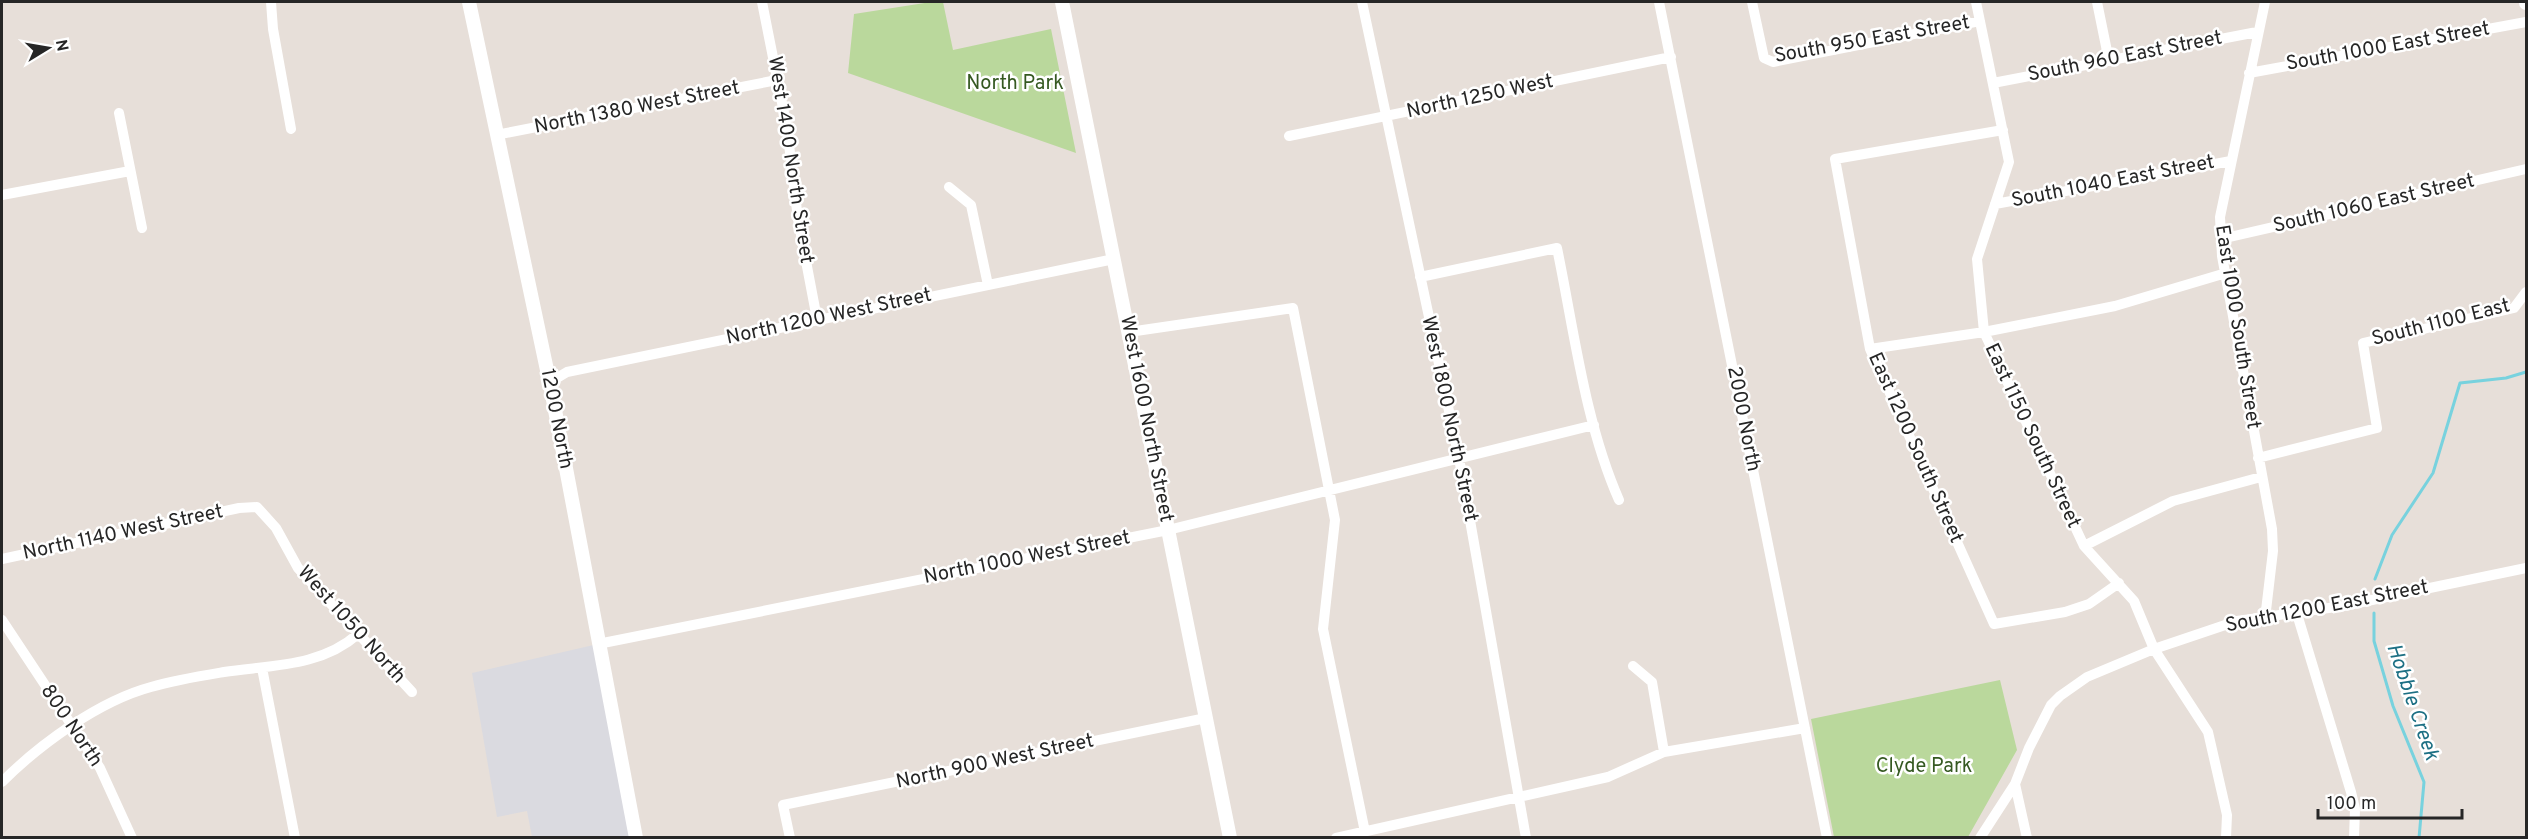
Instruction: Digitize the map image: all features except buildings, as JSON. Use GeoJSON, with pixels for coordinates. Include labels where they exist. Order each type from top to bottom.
{"type":"FeatureCollection","features":[{"type":"Feature","properties":{"kind":"street"},"geometry":{"type":"LineString","coordinates":[[271,2],[273,28],[291,129]]}},
{"type":"Feature","properties":{"kind":"street","name":"1200 North"},"geometry":{"type":"LineString","coordinates":[[469,2],[551,389],[636,837]]}},
{"type":"Feature","properties":{"kind":"street","name":"West 1400 North Street"},"geometry":{"type":"LineString","coordinates":[[762,2],[787,128],[798,219],[818,320]]}},
{"type":"Feature","properties":{"kind":"street","name":"West 1600 North Street"},"geometry":{"type":"LineString","coordinates":[[1062,2],[1230,837]]}},
{"type":"Feature","properties":{"kind":"street","name":"West 1800 North Street"},"geometry":{"type":"LineString","coordinates":[[1362,2],[1459,458],[1526,837]]}},
{"type":"Feature","properties":{"kind":"street","name":"2000 North"},"geometry":{"type":"LineString","coordinates":[[1659,2],[1827,837]]}},
{"type":"Feature","properties":{"kind":"street","name":"South 950 East Street"},"geometry":{"type":"LineString","coordinates":[[1752,2],[1764,58],[1773,62],[1980,21]]}},
{"type":"Feature","properties":{"kind":"street","name":"East 1150 South Street"},"geometry":{"type":"LineString","coordinates":[[1976,2],[2009,162],[1977,259],[1984,332],[2084,546],[2120,583],[2134,602],[2154,649],[2208,732],[2227,815],[2226,837]]}},
{"type":"Feature","properties":{"kind":"street"},"geometry":{"type":"LineString","coordinates":[[2097,2],[2109,60]]}},
{"type":"Feature","properties":{"kind":"street","name":"East 1000 South Street"},"geometry":{"type":"LineString","coordinates":[[2265,2],[2220,217],[2226,273],[2272,529],[2273,552],[2265,619]]}},
{"type":"Feature","properties":{"kind":"street","name":"South 1000 East Street"},"geometry":{"type":"LineString","coordinates":[[2249,73],[2526,22]]}},
{"type":"Feature","properties":{"kind":"street","name":"South 960 East Street"},"geometry":{"type":"LineString","coordinates":[[1993,83],[2258,32]]}},
{"type":"Feature","properties":{"kind":"street","name":"North 1250 West"},"geometry":{"type":"LineString","coordinates":[[1289,136],[1671,57]]}},
{"type":"Feature","properties":{"kind":"street","name":"North 1380 West Street"},"geometry":{"type":"LineString","coordinates":[[496,135],[777,80]]}},
{"type":"Feature","properties":{"kind":"street"},"geometry":{"type":"LineString","coordinates":[[119,113],[142,228]]}},
{"type":"Feature","properties":{"kind":"street","name":"East 1200 South Street"},"geometry":{"type":"LineString","coordinates":[[2003,130],[1835,159],[1870,349],[1994,624],[2065,612],[2089,604],[2120,583]]}},
{"type":"Feature","properties":{"kind":"street","name":"South 1040 East Street"},"geometry":{"type":"LineString","coordinates":[[1995,204],[2232,160]]}},
{"type":"Feature","properties":{"kind":"street","name":"South 1060 East Street"},"geometry":{"type":"LineString","coordinates":[[2221,239],[2526,169]]}},
{"type":"Feature","properties":{"kind":"street"},"geometry":{"type":"LineString","coordinates":[[2,195],[130,171]]}},
{"type":"Feature","properties":{"kind":"street"},"geometry":{"type":"LineString","coordinates":[[948,187],[971,206],[988,285]]}},
{"type":"Feature","properties":{"kind":"street"},"geometry":{"type":"LineString","coordinates":[[1419,277],[1557,248],[1594,425],[1609,476],[1619,500]]}},
{"type":"Feature","properties":{"kind":"street","name":"North 1200 West Street"},"geometry":{"type":"LineString","coordinates":[[551,389],[557,378],[567,372],[1114,259]]}},
{"type":"Feature","properties":{"kind":"street"},"geometry":{"type":"LineString","coordinates":[[1870,349],[1984,332],[2115,306],[2226,273]]}},
{"type":"Feature","properties":{"kind":"street","name":"South 1100 East"},"geometry":{"type":"LineString","coordinates":[[2258,458],[2377,428],[2369,391],[2363,343],[2514,308],[2526,292]]}},
{"type":"Feature","properties":{"kind":"street"},"geometry":{"type":"LineString","coordinates":[[1129,332],[1293,308],[1331,490],[1335,520],[1323,629],[1365,832]]}},
{"type":"Feature","properties":{"kind":"street","name":"North 1000 West Street"},"geometry":{"type":"LineString","coordinates":[[598,644],[1168,530],[1594,425]]}},
{"type":"Feature","properties":{"kind":"street"},"geometry":{"type":"LineString","coordinates":[[2084,546],[2174,501],[2261,477]]}},
{"type":"Feature","properties":{"kind":"street","name":"West 1050 North"},"geometry":{"type":"LineString","coordinates":[[246,508],[256,507],[276,528],[298,568],[412,693]]}},
{"type":"Feature","properties":{"kind":"street","name":"North 1140 West Street"},"geometry":{"type":"LineString","coordinates":[[2,559],[246,508]]}},
{"type":"Feature","properties":{"kind":"street","name":"South 1200 East Street"},"geometry":{"type":"LineString","coordinates":[[1980,837],[2015,784],[2044,718],[2060,696],[2087,677],[2154,649],[2237,621],[2296,614],[2526,568]]}},
{"type":"Feature","properties":{"kind":"street"},"geometry":{"type":"LineString","coordinates":[[2296,614],[2351,792],[2355,809],[2354,837]]}},
{"type":"Feature","properties":{"kind":"street","name":"800 North"},"geometry":{"type":"LineString","coordinates":[[2,620],[100,768],[132,837]]}},
{"type":"Feature","properties":{"kind":"street"},"geometry":{"type":"LineString","coordinates":[[2,782],[25,759],[73,726],[131,694],[152,687],[225,672],[306,661],[348,643],[358,634]]}},
{"type":"Feature","properties":{"kind":"street"},"geometry":{"type":"LineString","coordinates":[[1634,666],[1652,682],[1664,752]]}},
{"type":"Feature","properties":{"kind":"street"},"geometry":{"type":"LineString","coordinates":[[262,668],[296,837]]}},
{"type":"Feature","properties":{"kind":"street","name":"North 900 West Street"},"geometry":{"type":"LineString","coordinates":[[790,837],[783,805],[1206,718]]}},
{"type":"Feature","properties":{"kind":"street"},"geometry":{"type":"LineString","coordinates":[[1336,837],[1608,777],[1664,752],[1805,728]]}},
{"type":"Feature","properties":{"kind":"street"},"geometry":{"type":"LineString","coordinates":[[2015,784],[2026,837]]}},
{"type":"Feature","properties":{"kind":"shaded area"},"geometry":{"type":"Polygon","coordinates":[[[598,644],[636,837],[532,837],[527,811],[497,817],[472,673],[598,644]]]}},
{"type":"Feature","properties":{"kind":"green space","name":"North Park"},"geometry":{"type":"Polygon","coordinates":[[[943,2],[953,50],[1051,29],[1076,153],[848,73],[854,14],[943,2]]]}},
{"type":"Feature","properties":{"kind":"green space","name":"Clyde Park"},"geometry":{"type":"Polygon","coordinates":[[[2000,680],[2017,750],[1968,837],[1834,837],[1811,719],[2000,680]]]}},
{"type":"Feature","properties":{"kind":"waterway","name":"Hobble Creek"},"geometry":{"type":"LineString","coordinates":[[2375,579],[2392,535],[2433,473],[2460,383],[2506,378],[2526,372]]}},
{"type":"Feature","properties":{"kind":"waterway","name":"Hobble Creek"},"geometry":{"type":"LineString","coordinates":[[2374,613],[2374,641],[2393,706],[2424,782],[2419,838]]}}]}
